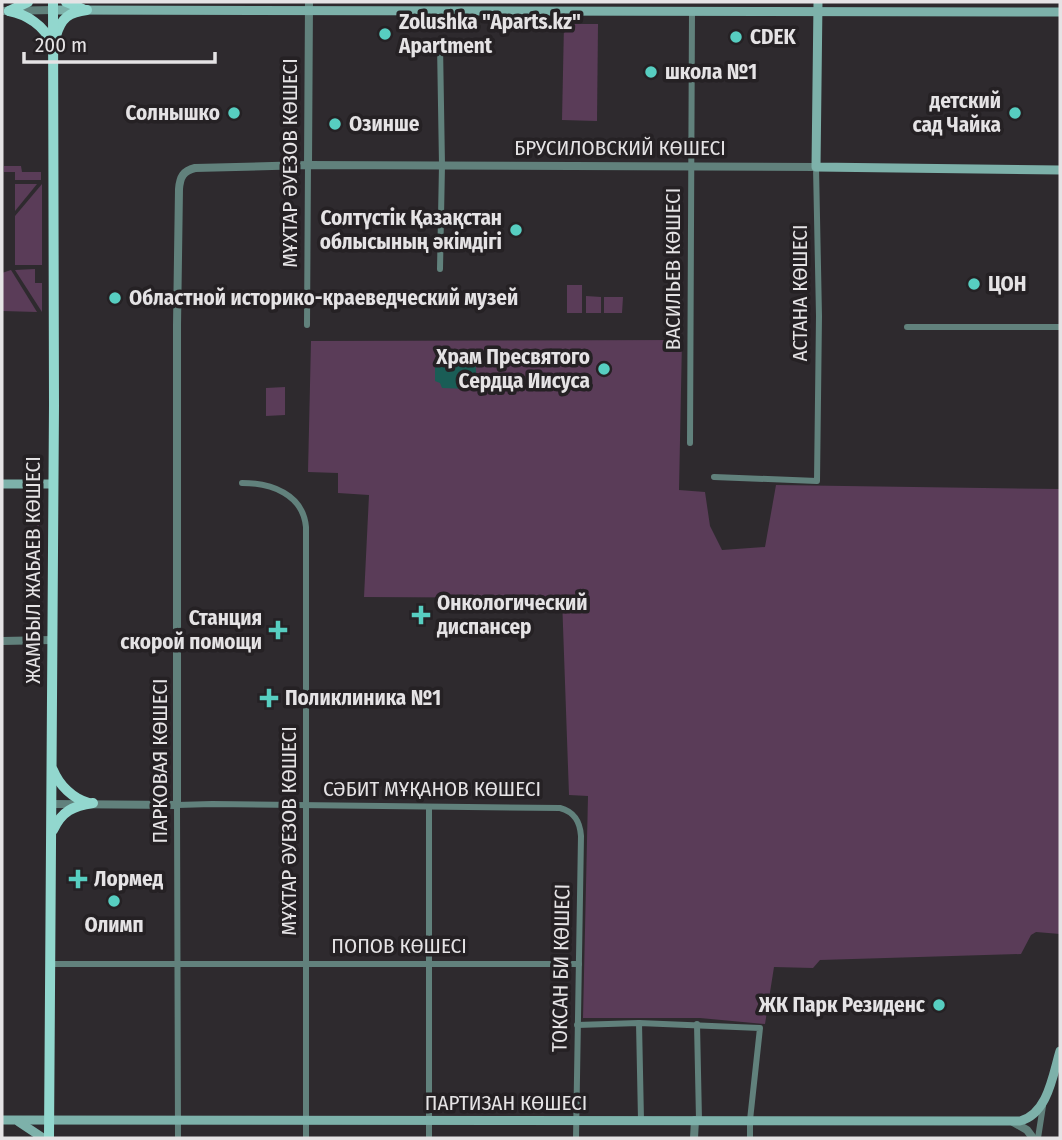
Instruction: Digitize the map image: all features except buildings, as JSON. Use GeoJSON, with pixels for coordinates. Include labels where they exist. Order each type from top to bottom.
{"type":"FeatureCollection","features":[{"type":"Feature","properties":{"kind":"main road"},"geometry":{"type":"LineString","coordinates":[[5,11],[28,2]]}},
{"type":"Feature","properties":{"kind":"main road"},"geometry":{"type":"LineString","coordinates":[[66,2],[88,10]]}},
{"type":"Feature","properties":{"kind":"main road"},"geometry":{"type":"LineString","coordinates":[[329,2],[347,10]]}},
{"type":"Feature","properties":{"kind":"main road"},"geometry":{"type":"LineString","coordinates":[[53,6],[88,10],[309,6],[347,10],[692,11],[818,7],[1060,12]]}},
{"type":"Feature","properties":{"kind":"main road","name":"ЖАМБЫЛ ЖАБАЕВ КӨШЕСІ"},"geometry":{"type":"LineString","coordinates":[[50,1138],[53,6]]}},
{"type":"Feature","properties":{"kind":"main road","name":"АСТАНА КӨШЕСІ"},"geometry":{"type":"LineString","coordinates":[[816,167],[818,7]]}},
{"type":"Feature","properties":{"kind":"main road"},"geometry":{"type":"LineString","coordinates":[[53,51],[62,21],[72,13],[88,10]]}},
{"type":"Feature","properties":{"kind":"main road"},"geometry":{"type":"LineString","coordinates":[[5,11],[23,14],[38,26],[49,38],[53,51]]}},
{"type":"Feature","properties":{"kind":"main road","name":"БРУСИЛОВСКИЙ КӨШЕСІ"},"geometry":{"type":"LineString","coordinates":[[816,167],[1060,170]]}},
{"type":"Feature","properties":{"kind":"main road"},"geometry":{"type":"LineString","coordinates":[[2,484],[53,484]]}},
{"type":"Feature","properties":{"kind":"main road"},"geometry":{"type":"LineString","coordinates":[[51,765],[58,780],[72,795],[93,803]]}},
{"type":"Feature","properties":{"kind":"main road"},"geometry":{"type":"LineString","coordinates":[[51,840],[55,826],[64,813],[76,806],[93,803]]}},
{"type":"Feature","properties":{"kind":"main road"},"geometry":{"type":"LineString","coordinates":[[1010,1121],[1025,1120],[1041,1107],[1060,1051]]}},
{"type":"Feature","properties":{"kind":"main road","name":"ПАРТИЗАН КӨШЕСІ"},"geometry":{"type":"LineString","coordinates":[[2,1120],[1010,1121]]}},
{"type":"Feature","properties":{"kind":"main road"},"geometry":{"type":"LineString","coordinates":[[13,1121],[23,1123],[43,1138]]}},
{"type":"Feature","properties":{"kind":"street"},"geometry":{"type":"LineString","coordinates":[[5,11],[53,6]]}},
{"type":"Feature","properties":{"kind":"street","name":"МҰХТАР ӘУЕЗОВ КӨШЕСІ"},"geometry":{"type":"LineString","coordinates":[[307,325],[309,6]]}},
{"type":"Feature","properties":{"kind":"street","name":"ВАСИЛЬЕВ КӨШЕСІ"},"geometry":{"type":"LineString","coordinates":[[691,443],[692,11]]}},
{"type":"Feature","properties":{"kind":"street"},"geometry":{"type":"LineString","coordinates":[[440,46],[440,269]]}},
{"type":"Feature","properties":{"kind":"street","name":"БРУСИЛОВСКИЙ КӨШЕСІ"},"geometry":{"type":"LineString","coordinates":[[182,175],[195,168],[308,164],[816,167]]}},
{"type":"Feature","properties":{"kind":"street","name":"АСТАНА КӨШЕСІ"},"geometry":{"type":"LineString","coordinates":[[714,477],[817,481],[819,316],[816,167]]}},
{"type":"Feature","properties":{"kind":"street","name":"ПАРКОВАЯ КӨШЕСІ"},"geometry":{"type":"LineString","coordinates":[[178,1138],[177,325],[179,189],[182,175]]}},
{"type":"Feature","properties":{"kind":"street"},"geometry":{"type":"LineString","coordinates":[[907,327],[1060,327]]}},
{"type":"Feature","properties":{"kind":"street","name":"МҰХТАР ӘУЕЗОВ КӨШЕСІ"},"geometry":{"type":"LineString","coordinates":[[242,482],[264,484],[284,493],[300,507],[306,522],[306,1138]]}},
{"type":"Feature","properties":{"kind":"street"},"geometry":{"type":"LineString","coordinates":[[2,641],[52,640]]}},
{"type":"Feature","properties":{"kind":"street","name":"СӘБИТ МҰҚАНОВ КӨШЕСІ"},"geometry":{"type":"LineString","coordinates":[[51,804],[560,808]]}},
{"type":"Feature","properties":{"kind":"street"},"geometry":{"type":"LineString","coordinates":[[429,807],[429,1138]]}},
{"type":"Feature","properties":{"kind":"street","name":"ТОКСАН БИ КӨШЕСІ"},"geometry":{"type":"LineString","coordinates":[[560,808],[573,815],[580,830],[576,1138]]}},
{"type":"Feature","properties":{"kind":"street","name":"ПОПОВ КӨШЕСІ"},"geometry":{"type":"LineString","coordinates":[[51,964],[579,964]]}},
{"type":"Feature","properties":{"kind":"street"},"geometry":{"type":"LineString","coordinates":[[577,1025],[639,1023],[760,1028],[750,1138]]}},
{"type":"Feature","properties":{"kind":"street"},"geometry":{"type":"LineString","coordinates":[[639,1023],[641,1120]]}},
{"type":"Feature","properties":{"kind":"street"},"geometry":{"type":"LineString","coordinates":[[694,1138],[697,1120],[697,1024]]}},
{"type":"Feature","properties":{"kind":"street"},"geometry":{"type":"LineString","coordinates":[[1010,1121],[1035,1138],[1046,1094]]}},
{"type":"Feature","properties":{"kind":"shaded area"},"geometry":{"type":"Polygon","coordinates":[[[564,24],[598,24],[597,121],[562,120],[564,24]]]}},
{"type":"Feature","properties":{"kind":"shaded area"},"geometry":{"type":"Polygon","coordinates":[[[4,166],[21,166],[22,172],[41,172],[41,180],[15,180],[15,172],[4,172],[4,166]]]}},
{"type":"Feature","properties":{"kind":"shaded area"},"geometry":{"type":"Polygon","coordinates":[[[15,184],[37,184],[15,211],[15,184]]]}},
{"type":"Feature","properties":{"kind":"shaded area"},"geometry":{"type":"Polygon","coordinates":[[[42,184],[42,265],[15,265],[15,216],[42,184]]]}},
{"type":"Feature","properties":{"kind":"shaded area"},"geometry":{"type":"Polygon","coordinates":[[[35,269],[35,283],[42,283],[42,312],[15,270],[35,269]]]}},
{"type":"Feature","properties":{"kind":"shaded area"},"geometry":{"type":"Polygon","coordinates":[[[11,270],[37,312],[2,311],[2,273],[11,270]]]}},
{"type":"Feature","properties":{"kind":"shaded area"},"geometry":{"type":"Polygon","coordinates":[[[567,285],[582,285],[582,313],[567,313],[567,285]]]}},
{"type":"Feature","properties":{"kind":"shaded area"},"geometry":{"type":"Polygon","coordinates":[[[586,296],[601,297],[601,313],[586,313],[586,296]]]}},
{"type":"Feature","properties":{"kind":"shaded area"},"geometry":{"type":"Polygon","coordinates":[[[604,297],[623,297],[622,313],[604,313],[604,297]]]}},
{"type":"Feature","properties":{"kind":"shaded area"},"geometry":{"type":"Polygon","coordinates":[[[682,340],[679,490],[705,492],[710,526],[722,550],[765,547],[776,485],[1060,489],[1060,934],[1036,932],[1031,935],[1021,954],[820,960],[813,968],[774,967],[765,1024],[700,1018],[583,1018],[588,796],[569,795],[562,598],[364,597],[369,495],[338,493],[338,473],[308,472],[311,341],[682,340]]]}},
{"type":"Feature","properties":{"kind":"shaded area"},"geometry":{"type":"Polygon","coordinates":[[[442,352],[467,353],[475,360],[477,382],[470,389],[442,388],[440,383],[435,381],[435,359],[440,357],[442,352]]]}},
{"type":"Feature","properties":{"kind":"shaded area"},"geometry":{"type":"Polygon","coordinates":[[[285,387],[285,415],[266,416],[266,388],[285,387]]]}},
{"type":"Feature","properties":{"kind":"shaded area"},"geometry":{"type":"Polygon","coordinates":[[[39,499],[39,527],[28,518],[28,505],[39,499]]]}},
{"type":"Feature","properties":{"kind":"shaded area"},"geometry":{"type":"Polygon","coordinates":[[[28,540],[39,540],[39,566],[28,566],[28,540]]]}},
{"type":"Feature","properties":{"kind":"place","name":"Zolushka \"Aparts.kz\" Apartment"},"geometry":{"type":"Point","coordinates":[385,34]}},
{"type":"Feature","properties":{"kind":"place","name":"CDEK"},"geometry":{"type":"Point","coordinates":[736,37]}},
{"type":"Feature","properties":{"kind":"place","name":"школа №1"},"geometry":{"type":"Point","coordinates":[651,72]}},
{"type":"Feature","properties":{"kind":"place","name":"Солнышко"},"geometry":{"type":"Point","coordinates":[234,113]}},
{"type":"Feature","properties":{"kind":"place","name":"детский сад Чайка"},"geometry":{"type":"Point","coordinates":[1015,113]}},
{"type":"Feature","properties":{"kind":"place","name":"Озинше"},"geometry":{"type":"Point","coordinates":[335,124]}},
{"type":"Feature","properties":{"kind":"place","name":"Солтүстік Қазақстан облысының әкімдігі"},"geometry":{"type":"Point","coordinates":[516,230]}},
{"type":"Feature","properties":{"kind":"place","name":"ЦОН"},"geometry":{"type":"Point","coordinates":[974,284]}},
{"type":"Feature","properties":{"kind":"place","name":"Oбластной историко-краеведческий музей"},"geometry":{"type":"Point","coordinates":[115,298]}},
{"type":"Feature","properties":{"kind":"place","name":"Храм Пресвятого Сердца Иисуса"},"geometry":{"type":"Point","coordinates":[604,369]}},
{"type":"Feature","properties":{"kind":"place","name":"Онкологический диспансер"},"geometry":{"type":"Point","coordinates":[421,615]}},
{"type":"Feature","properties":{"kind":"place","name":"Станция скорой помощи"},"geometry":{"type":"Point","coordinates":[278,630]}},
{"type":"Feature","properties":{"kind":"place","name":"Поликлиника №1"},"geometry":{"type":"Point","coordinates":[269,698]}},
{"type":"Feature","properties":{"kind":"place","name":"Лормед"},"geometry":{"type":"Point","coordinates":[78,879]}},
{"type":"Feature","properties":{"kind":"place","name":"Олимп"},"geometry":{"type":"Point","coordinates":[114,901]}},
{"type":"Feature","properties":{"kind":"place","name":"ЖК Парк Резиденс"},"geometry":{"type":"Point","coordinates":[939,1005]}}]}
